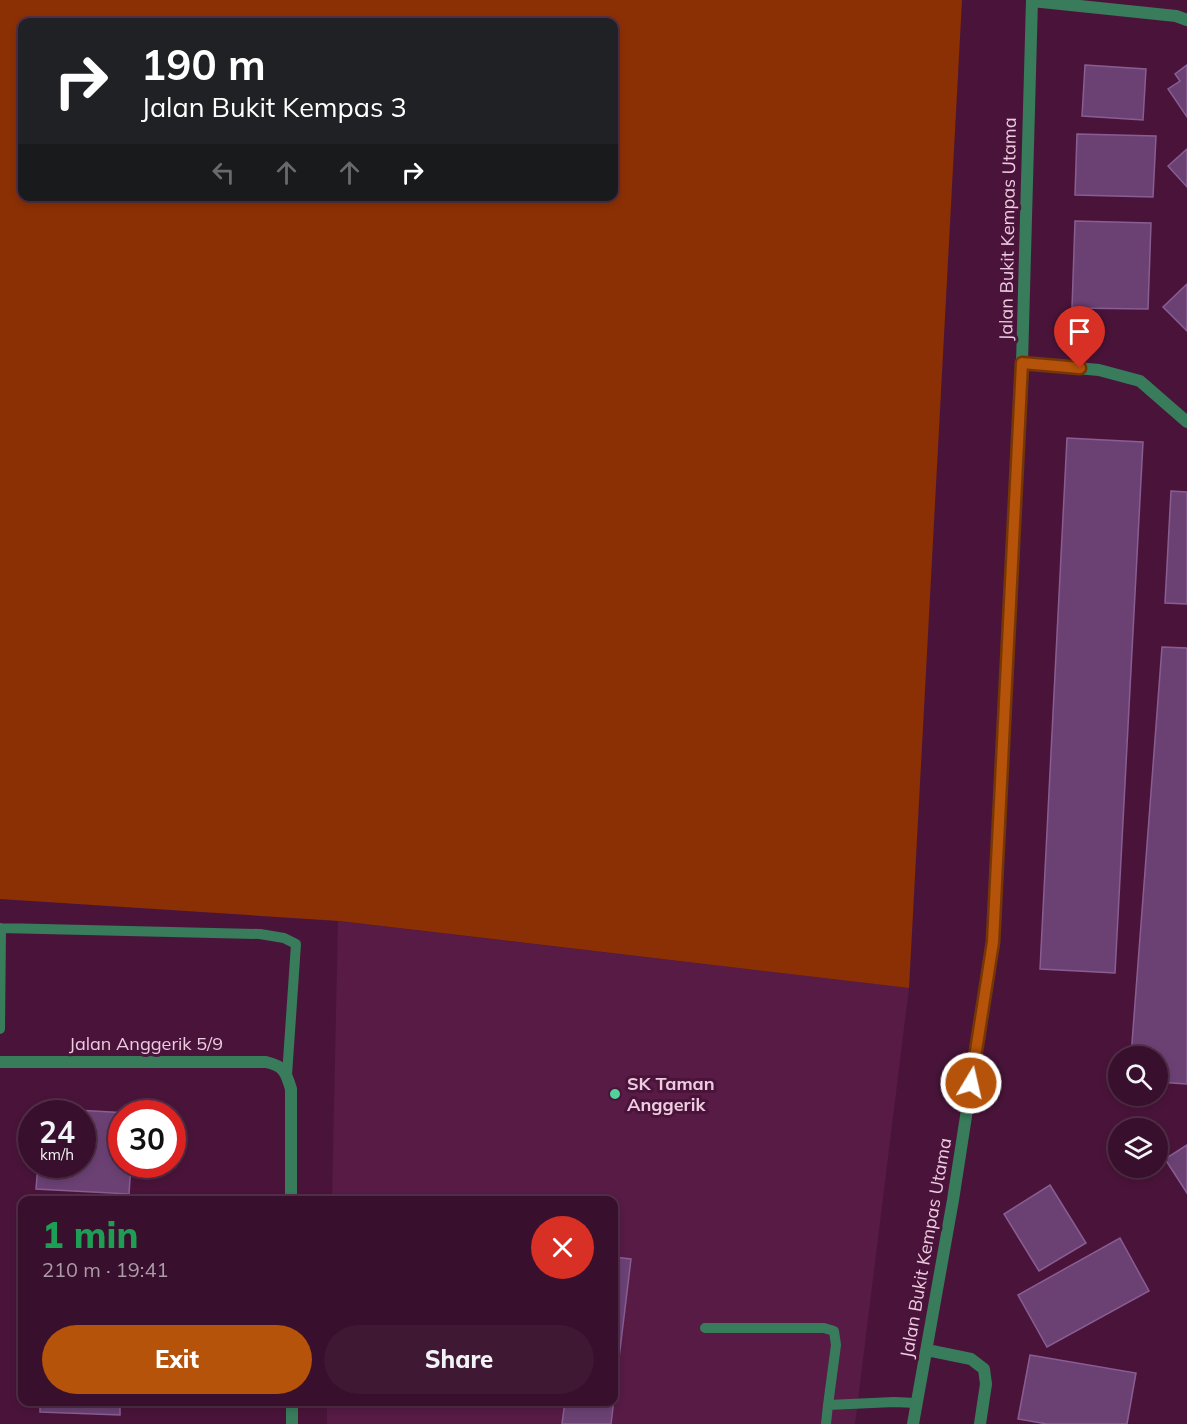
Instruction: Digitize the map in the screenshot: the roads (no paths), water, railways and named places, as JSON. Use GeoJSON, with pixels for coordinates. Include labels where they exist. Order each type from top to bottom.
{"type":"FeatureCollection","features":[{"type":"Feature","properties":{"kind":"street"},"geometry":{"type":"LineString","coordinates":[[1032,0],[1176,16],[1187,20]]}},
{"type":"Feature","properties":{"kind":"street","name":"Jalan Bukit Kempas Utama"},"geometry":{"type":"LineString","coordinates":[[913,1424],[953,1200],[993,942],[1022,363],[1032,0]]}},
{"type":"Feature","properties":{"kind":"street"},"geometry":{"type":"LineString","coordinates":[[1022,363],[1099,370],[1140,381],[1187,422]]}},
{"type":"Feature","properties":{"kind":"street","name":"Jalan Anggerik 5/9"},"geometry":{"type":"LineString","coordinates":[[0,1062],[266,1062],[278,1065],[287,1075]]}},
{"type":"Feature","properties":{"kind":"street"},"geometry":{"type":"LineString","coordinates":[[287,1075],[291,1089],[291,1196]]}},
{"type":"Feature","properties":{"kind":"street"},"geometry":{"type":"LineString","coordinates":[[927,1350],[971,1359],[984,1369],[987,1384],[980,1424]]}},
{"type":"Feature","properties":{"kind":"street"},"geometry":{"type":"LineString","coordinates":[[292,1406],[292,1424]]}},
{"type":"Feature","properties":{"kind":"lane"},"geometry":{"type":"LineString","coordinates":[[0,1029],[1,928],[260,934],[284,938],[296,944],[287,1075]]}},
{"type":"Feature","properties":{"kind":"lane"},"geometry":{"type":"LineString","coordinates":[[705,1328],[824,1328],[834,1331],[837,1346],[826,1424]]}},
{"type":"Feature","properties":{"kind":"lane"},"geometry":{"type":"LineString","coordinates":[[828,1405],[916,1403]]}},
{"type":"Feature","properties":{"kind":"place","name":"SK Taman Anggerik"},"geometry":{"type":"Point","coordinates":[615,1094]}}]}
